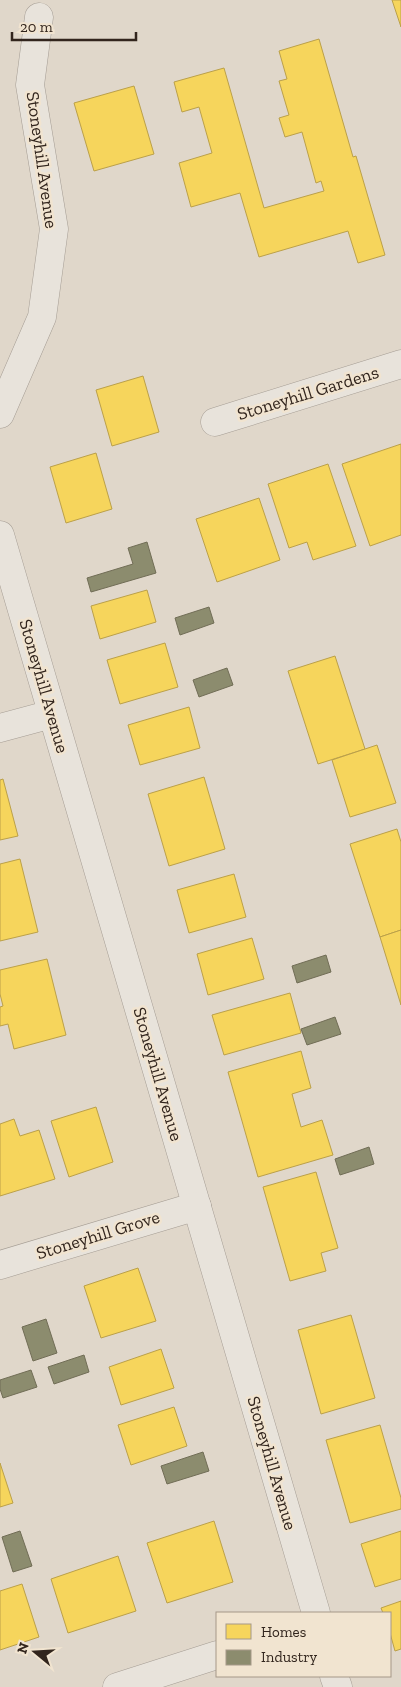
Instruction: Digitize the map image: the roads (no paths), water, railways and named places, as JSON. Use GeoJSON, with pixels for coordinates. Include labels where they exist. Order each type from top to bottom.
{"type":"FeatureCollection","features":[{"type":"Feature","properties":{"kind":"street","name":"Stoneyhill Avenue"},"geometry":{"type":"LineString","coordinates":[[0,414],[42,317],[54,230],[30,85],[39,17]]}},
{"type":"Feature","properties":{"kind":"street","name":"Stoneyhill Gardens"},"geometry":{"type":"LineString","coordinates":[[215,422],[401,364]]}},
{"type":"Feature","properties":{"kind":"street","name":"Stoneyhill Avenue"},"geometry":{"type":"LineString","coordinates":[[0,535],[316,1612]]}},
{"type":"Feature","properties":{"kind":"street"},"geometry":{"type":"LineString","coordinates":[[0,728],[52,714]]}},
{"type":"Feature","properties":{"kind":"street","name":"Stoneyhill Grove"},"geometry":{"type":"LineString","coordinates":[[0,1265],[197,1206]]}},
{"type":"Feature","properties":{"kind":"street"},"geometry":{"type":"LineString","coordinates":[[117,1687],[216,1655]]}}]}
